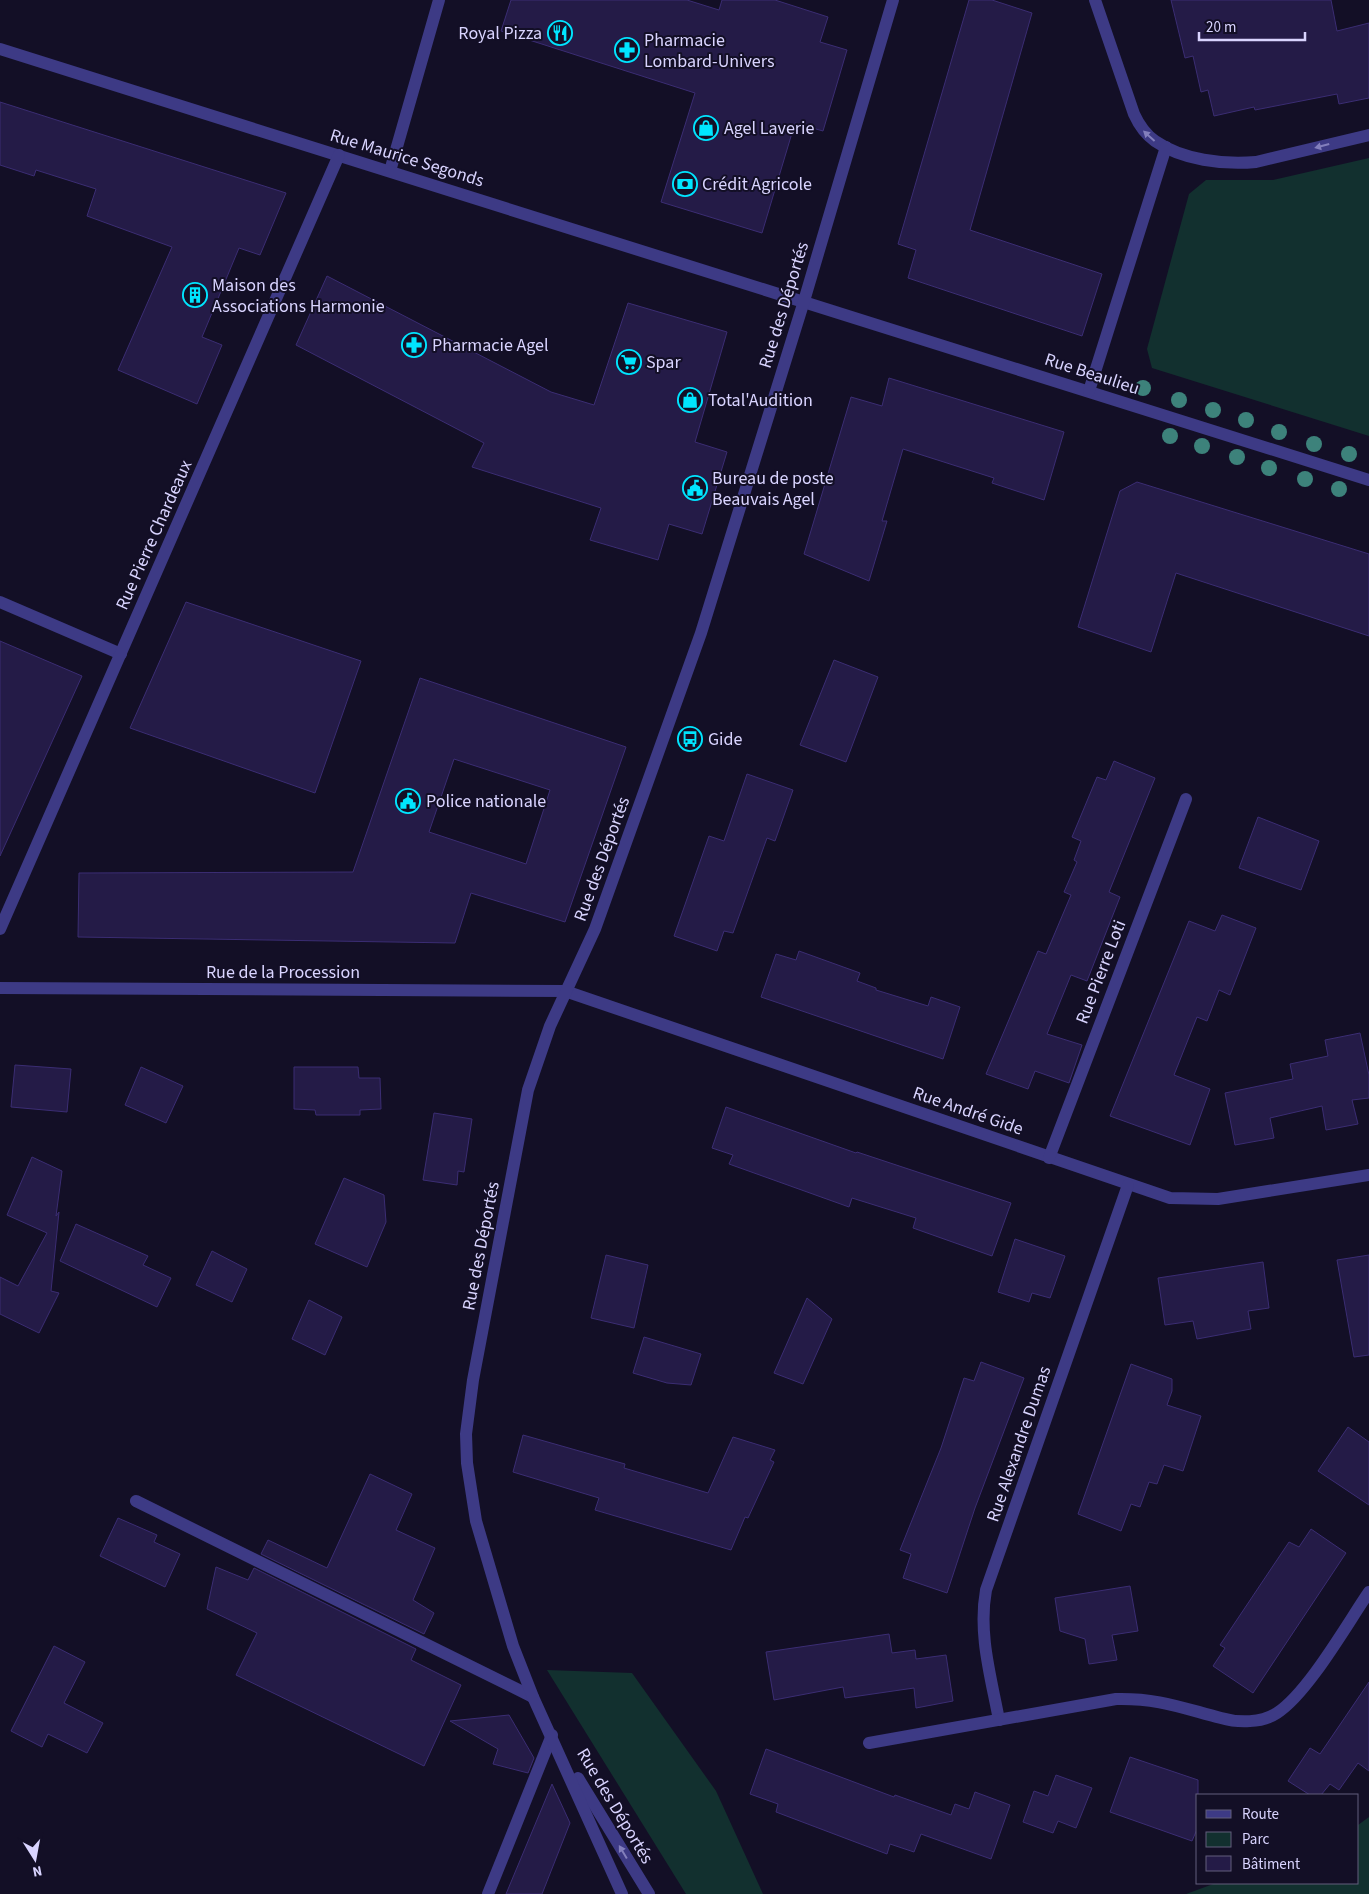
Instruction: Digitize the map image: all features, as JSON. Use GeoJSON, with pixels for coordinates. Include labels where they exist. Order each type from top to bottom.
{"type":"FeatureCollection","features":[{"type":"Feature","properties":{"kind":"street"},"geometry":{"type":"LineString","coordinates":[[390,171],[439,0]]}},
{"type":"Feature","properties":{"kind":"street","name":"Rue des Déportés"},"geometry":{"type":"LineString","coordinates":[[622,1894],[533,1697],[504,1620],[476,1520],[466,1463],[466,1434],[473,1380],[528,1090],[566,991],[595,929],[701,633],[804,301],[893,0]]}},
{"type":"Feature","properties":{"kind":"street"},"geometry":{"type":"LineString","coordinates":[[1095,0],[1134,114],[1142,130],[1166,147],[1188,155],[1238,164],[1256,162],[1369,135]]}},
{"type":"Feature","properties":{"kind":"street","name":"Rue Maurice Segonds"},"geometry":{"type":"LineString","coordinates":[[0,48],[804,301]]}},
{"type":"Feature","properties":{"kind":"street"},"geometry":{"type":"LineString","coordinates":[[1088,392],[1166,147]]}},
{"type":"Feature","properties":{"kind":"street","name":"Rue Pierre Chardeaux"},"geometry":{"type":"LineString","coordinates":[[0,929],[339,155]]}},
{"type":"Feature","properties":{"kind":"street","name":"Rue Beaulieu"},"geometry":{"type":"LineString","coordinates":[[804,301],[1369,480]]}},
{"type":"Feature","properties":{"kind":"street"},"geometry":{"type":"LineString","coordinates":[[0,602],[121,654]]}},
{"type":"Feature","properties":{"kind":"street","name":"Rue Pierre Loti"},"geometry":{"type":"LineString","coordinates":[[1049,1158],[1186,799]]}},
{"type":"Feature","properties":{"kind":"street","name":"Rue de la Procession"},"geometry":{"type":"LineString","coordinates":[[0,988],[566,991]]}},
{"type":"Feature","properties":{"kind":"street","name":"Rue André Gide"},"geometry":{"type":"LineString","coordinates":[[566,991],[1170,1198],[1202,1200],[1369,1175]]}},
{"type":"Feature","properties":{"kind":"street","name":"Rue Alexandre Dumas"},"geometry":{"type":"LineString","coordinates":[[999,1720],[982,1631],[982,1612],[986,1590],[1128,1185]]}},
{"type":"Feature","properties":{"kind":"street"},"geometry":{"type":"LineString","coordinates":[[136,1502],[533,1697]]}},
{"type":"Feature","properties":{"kind":"street"},"geometry":{"type":"LineString","coordinates":[[869,1743],[1116,1700],[1136,1699],[1176,1704],[1222,1719],[1240,1721],[1261,1720],[1276,1714],[1301,1692],[1369,1592]]}},
{"type":"Feature","properties":{"kind":"street"},"geometry":{"type":"LineString","coordinates":[[488,1894],[552,1736]]}},
{"type":"Feature","properties":{"kind":"street","name":"Rue des Déportés"},"geometry":{"type":"LineString","coordinates":[[552,1736],[649,1894]]}},
{"type":"Feature","properties":{"kind":"green space"},"geometry":{"type":"Polygon","coordinates":[[[1369,158],[1369,436],[1152,368],[1147,349],[1189,194],[1206,180],[1273,180],[1369,158]]]}},
{"type":"Feature","properties":{"kind":"green space"},"geometry":{"type":"Polygon","coordinates":[[[547,1670],[632,1673],[716,1791],[763,1894],[686,1894],[547,1670]]]}},
{"type":"Feature","properties":{"kind":"green space"},"geometry":{"type":"Polygon","coordinates":[[[1369,1817],[1369,1894],[1186,1894],[1213,1884],[1359,1884],[1359,1824],[1369,1817]]]}},
{"type":"Feature","properties":{"kind":"building"},"geometry":{"type":"Polygon","coordinates":[[[511,0],[687,0],[719,10],[722,0],[775,0],[828,17],[820,42],[847,50],[823,131],[795,123],[762,233],[661,202],[695,93],[501,31],[511,0]]]}},
{"type":"Feature","properties":{"kind":"building"},"geometry":{"type":"Polygon","coordinates":[[[969,0],[992,0],[1032,13],[970,230],[1102,274],[1082,336],[908,278],[916,250],[898,244],[969,0]]]}},
{"type":"Feature","properties":{"kind":"building"},"geometry":{"type":"Polygon","coordinates":[[[1171,0],[1331,0],[1337,31],[1369,23],[1369,98],[1339,104],[1337,94],[1255,110],[1254,107],[1214,116],[1208,90],[1201,92],[1193,56],[1185,58],[1171,0]]]}},
{"type":"Feature","properties":{"kind":"building","name":"Maison des Associations Harmonie"},"geometry":{"type":"Polygon","coordinates":[[[0,102],[286,193],[260,255],[239,248],[202,337],[222,345],[197,404],[118,370],[172,247],[87,216],[96,189],[36,170],[34,176],[0,165],[0,102]]]}},
{"type":"Feature","properties":{"kind":"building"},"geometry":{"type":"Polygon","coordinates":[[[327,276],[551,392],[594,405],[628,303],[727,332],[695,442],[727,452],[702,534],[669,524],[658,560],[590,540],[601,508],[472,467],[484,443],[296,345],[327,276]]]}},
{"type":"Feature","properties":{"kind":"building"},"geometry":{"type":"Polygon","coordinates":[[[889,378],[1064,432],[1044,500],[992,483],[994,478],[903,449],[882,521],[887,521],[869,581],[804,554],[851,397],[882,406],[889,378]]]}},
{"type":"Feature","properties":{"kind":"building"},"geometry":{"type":"Polygon","coordinates":[[[1137,482],[1369,554],[1369,636],[1176,573],[1151,652],[1078,627],[1120,491],[1137,482]]]}},
{"type":"Feature","properties":{"kind":"building"},"geometry":{"type":"Polygon","coordinates":[[[186,602],[361,661],[315,793],[130,728],[186,602]]]}},
{"type":"Feature","properties":{"kind":"building"},"geometry":{"type":"Polygon","coordinates":[[[0,641],[82,676],[0,856],[0,641]]]}},
{"type":"Feature","properties":{"kind":"building"},"geometry":{"type":"Polygon","coordinates":[[[834,660],[878,677],[846,762],[800,745],[834,660]]]}},
{"type":"Feature","properties":{"kind":"building","name":"Police nationale"},"geometry":{"type":"Polygon","coordinates":[[[420,678],[626,747],[565,922],[471,893],[455,943],[78,937],[79,873],[353,872],[420,678]],[[454,759],[429,832],[526,864],[550,790],[454,759]]]}},
{"type":"Feature","properties":{"kind":"building"},"geometry":{"type":"Polygon","coordinates":[[[1114,761],[1155,778],[1109,892],[1120,897],[1087,981],[1071,975],[1047,1034],[1082,1045],[1069,1083],[1035,1071],[1028,1089],[986,1074],[1038,951],[1046,954],[1071,895],[1064,892],[1077,862],[1074,860],[1081,841],[1072,837],[1097,777],[1106,780],[1114,761]]]}},
{"type":"Feature","properties":{"kind":"building"},"geometry":{"type":"Polygon","coordinates":[[[747,774],[793,790],[775,841],[767,838],[733,933],[724,931],[717,951],[674,936],[709,836],[724,841],[747,774]]]}},
{"type":"Feature","properties":{"kind":"building"},"geometry":{"type":"Polygon","coordinates":[[[1258,817],[1319,841],[1301,890],[1239,868],[1258,817]]]}},
{"type":"Feature","properties":{"kind":"building"},"geometry":{"type":"Polygon","coordinates":[[[1222,915],[1256,928],[1230,995],[1219,990],[1207,1021],[1197,1017],[1174,1075],[1210,1089],[1190,1145],[1110,1116],[1189,921],[1215,931],[1222,915]]]}},
{"type":"Feature","properties":{"kind":"building"},"geometry":{"type":"Polygon","coordinates":[[[799,951],[860,973],[857,981],[876,988],[876,990],[928,1006],[931,997],[960,1007],[943,1059],[761,997],[776,954],[796,960],[799,951]]]}},
{"type":"Feature","properties":{"kind":"building"},"geometry":{"type":"Polygon","coordinates":[[[1360,1033],[1369,1075],[1369,1098],[1352,1100],[1358,1124],[1326,1130],[1322,1106],[1270,1118],[1274,1138],[1235,1145],[1225,1093],[1293,1079],[1290,1064],[1328,1056],[1325,1040],[1360,1033]]]}},
{"type":"Feature","properties":{"kind":"building"},"geometry":{"type":"Polygon","coordinates":[[[15,1065],[71,1069],[67,1112],[11,1107],[15,1065]]]}},
{"type":"Feature","properties":{"kind":"building"},"geometry":{"type":"Polygon","coordinates":[[[141,1067],[183,1086],[166,1123],[125,1105],[141,1067]]]}},
{"type":"Feature","properties":{"kind":"building"},"geometry":{"type":"Polygon","coordinates":[[[294,1067],[358,1067],[359,1078],[380,1078],[381,1109],[360,1110],[360,1115],[316,1115],[315,1110],[294,1109],[294,1067]]]}},
{"type":"Feature","properties":{"kind":"building"},"geometry":{"type":"Polygon","coordinates":[[[726,1107],[856,1153],[1011,1203],[992,1256],[913,1228],[916,1218],[852,1198],[849,1207],[729,1164],[733,1155],[712,1148],[726,1107]]]}},
{"type":"Feature","properties":{"kind":"building"},"geometry":{"type":"Polygon","coordinates":[[[434,1113],[472,1119],[464,1172],[458,1171],[457,1185],[423,1180],[434,1113]]]}},
{"type":"Feature","properties":{"kind":"building"},"geometry":{"type":"Polygon","coordinates":[[[32,1157],[62,1171],[56,1216],[59,1212],[51,1291],[59,1293],[39,1333],[0,1314],[0,1277],[18,1286],[47,1233],[7,1215],[32,1157]]]}},
{"type":"Feature","properties":{"kind":"building"},"geometry":{"type":"Polygon","coordinates":[[[344,1178],[384,1195],[386,1222],[367,1267],[315,1244],[344,1178]]]}},
{"type":"Feature","properties":{"kind":"building"},"geometry":{"type":"Polygon","coordinates":[[[76,1224],[148,1256],[143,1265],[171,1278],[157,1307],[60,1261],[76,1224]]]}},
{"type":"Feature","properties":{"kind":"building"},"geometry":{"type":"Polygon","coordinates":[[[1015,1239],[1065,1256],[1050,1298],[1032,1293],[1029,1302],[998,1292],[1015,1239]]]}},
{"type":"Feature","properties":{"kind":"building"},"geometry":{"type":"Polygon","coordinates":[[[212,1251],[247,1269],[232,1302],[196,1285],[212,1251]]]}},
{"type":"Feature","properties":{"kind":"building"},"geometry":{"type":"Polygon","coordinates":[[[606,1255],[648,1265],[634,1328],[591,1318],[606,1255]]]}},
{"type":"Feature","properties":{"kind":"building"},"geometry":{"type":"Polygon","coordinates":[[[1369,1255],[1369,1355],[1354,1357],[1337,1260],[1369,1255]]]}},
{"type":"Feature","properties":{"kind":"building"},"geometry":{"type":"Polygon","coordinates":[[[1263,1262],[1269,1308],[1248,1311],[1251,1329],[1197,1339],[1193,1321],[1165,1325],[1158,1278],[1263,1262]]]}},
{"type":"Feature","properties":{"kind":"building"},"geometry":{"type":"Polygon","coordinates":[[[807,1298],[832,1319],[803,1384],[774,1373],[807,1298]]]}},
{"type":"Feature","properties":{"kind":"building"},"geometry":{"type":"Polygon","coordinates":[[[309,1300],[342,1317],[325,1355],[292,1339],[309,1300]]]}},
{"type":"Feature","properties":{"kind":"building"},"geometry":{"type":"Polygon","coordinates":[[[644,1337],[701,1354],[691,1385],[667,1383],[633,1373],[644,1337]]]}},
{"type":"Feature","properties":{"kind":"building"},"geometry":{"type":"Polygon","coordinates":[[[981,1362],[1024,1378],[975,1508],[947,1593],[903,1578],[911,1554],[900,1550],[941,1448],[964,1378],[974,1381],[981,1362]]]}},
{"type":"Feature","properties":{"kind":"building"},"geometry":{"type":"Polygon","coordinates":[[[1131,1364],[1172,1379],[1172,1391],[1167,1405],[1201,1416],[1183,1471],[1164,1465],[1157,1484],[1149,1482],[1140,1507],[1131,1504],[1121,1531],[1078,1514],[1131,1364]]]}},
{"type":"Feature","properties":{"kind":"building"},"geometry":{"type":"Polygon","coordinates":[[[1348,1427],[1369,1442],[1369,1505],[1318,1471],[1348,1427]]]}},
{"type":"Feature","properties":{"kind":"building"},"geometry":{"type":"Polygon","coordinates":[[[523,1435],[625,1464],[624,1468],[708,1493],[733,1437],[775,1450],[770,1460],[774,1462],[748,1518],[745,1517],[731,1550],[595,1510],[599,1498],[513,1472],[523,1435]]]}},
{"type":"Feature","properties":{"kind":"building"},"geometry":{"type":"Polygon","coordinates":[[[370,1474],[412,1494],[396,1530],[435,1548],[413,1600],[434,1613],[424,1634],[261,1554],[268,1540],[327,1568],[370,1474]]]}},
{"type":"Feature","properties":{"kind":"building"},"geometry":{"type":"Polygon","coordinates":[[[118,1518],[157,1535],[154,1542],[180,1554],[165,1587],[100,1556],[118,1518]]]}},
{"type":"Feature","properties":{"kind":"building"},"geometry":{"type":"Polygon","coordinates":[[[1311,1529],[1346,1553],[1253,1693],[1213,1666],[1225,1648],[1220,1645],[1289,1542],[1299,1547],[1311,1529]]]}},
{"type":"Feature","properties":{"kind":"building"},"geometry":{"type":"Polygon","coordinates":[[[216,1567],[248,1580],[254,1568],[416,1649],[411,1660],[461,1685],[424,1766],[236,1675],[257,1633],[207,1609],[216,1567]]]}},
{"type":"Feature","properties":{"kind":"building"},"geometry":{"type":"Polygon","coordinates":[[[1130,1586],[1138,1631],[1112,1635],[1117,1660],[1089,1664],[1085,1639],[1060,1631],[1055,1598],[1130,1586]]]}},
{"type":"Feature","properties":{"kind":"building"},"geometry":{"type":"Polygon","coordinates":[[[889,1634],[892,1653],[915,1650],[916,1659],[946,1655],[953,1701],[916,1708],[914,1688],[845,1698],[843,1687],[774,1700],[766,1652],[889,1634]]]}},
{"type":"Feature","properties":{"kind":"building"},"geometry":{"type":"Polygon","coordinates":[[[54,1646],[85,1662],[64,1703],[103,1723],[87,1753],[48,1734],[42,1747],[11,1731],[54,1646]]]}},
{"type":"Feature","properties":{"kind":"building"},"geometry":{"type":"Polygon","coordinates":[[[1369,1682],[1369,1771],[1358,1763],[1339,1790],[1330,1784],[1322,1794],[1308,1794],[1288,1781],[1310,1748],[1320,1754],[1369,1682]]]}},
{"type":"Feature","properties":{"kind":"building"},"geometry":{"type":"Polygon","coordinates":[[[509,1715],[534,1758],[528,1773],[493,1764],[498,1749],[450,1721],[509,1715]]]}},
{"type":"Feature","properties":{"kind":"building"},"geometry":{"type":"Polygon","coordinates":[[[766,1749],[894,1797],[895,1795],[951,1815],[955,1804],[969,1809],[975,1792],[1010,1805],[991,1859],[921,1834],[914,1852],[890,1844],[887,1854],[776,1812],[778,1804],[750,1794],[766,1749]]]}},
{"type":"Feature","properties":{"kind":"building"},"geometry":{"type":"Polygon","coordinates":[[[1130,1757],[1198,1780],[1196,1832],[1192,1841],[1110,1812],[1130,1757]]]}},
{"type":"Feature","properties":{"kind":"building"},"geometry":{"type":"Polygon","coordinates":[[[1056,1775],[1092,1788],[1076,1828],[1058,1821],[1053,1833],[1023,1822],[1034,1791],[1048,1796],[1056,1775]]]}},
{"type":"Feature","properties":{"kind":"building"},"geometry":{"type":"Polygon","coordinates":[[[552,1784],[570,1823],[542,1894],[506,1894],[552,1784]]]}},
{"type":"Feature","properties":{"kind":"place","name":"Royal Pizza"},"geometry":{"type":"Point","coordinates":[560,33]}},
{"type":"Feature","properties":{"kind":"place","name":"Pharmacie Lombard-Univers"},"geometry":{"type":"Point","coordinates":[627,50]}},
{"type":"Feature","properties":{"kind":"place","name":"Agel Laverie"},"geometry":{"type":"Point","coordinates":[706,128]}},
{"type":"Feature","properties":{"kind":"place","name":"Crédit Agricole"},"geometry":{"type":"Point","coordinates":[685,184]}},
{"type":"Feature","properties":{"kind":"place","name":"Maison des Associations Harmonie"},"geometry":{"type":"Point","coordinates":[195,295]}},
{"type":"Feature","properties":{"kind":"place","name":"Pharmacie Agel"},"geometry":{"type":"Point","coordinates":[414,345]}},
{"type":"Feature","properties":{"kind":"place","name":"Spar"},"geometry":{"type":"Point","coordinates":[629,362]}},
{"type":"Feature","properties":{"kind":"place","name":"Total'Audition"},"geometry":{"type":"Point","coordinates":[690,400]}},
{"type":"Feature","properties":{"kind":"place","name":"Bureau de poste Beauvais Agel"},"geometry":{"type":"Point","coordinates":[695,488]}},
{"type":"Feature","properties":{"kind":"place","name":"Gide"},"geometry":{"type":"Point","coordinates":[690,739]}},
{"type":"Feature","properties":{"kind":"place","name":"Police nationale"},"geometry":{"type":"Point","coordinates":[408,801]}}]}
